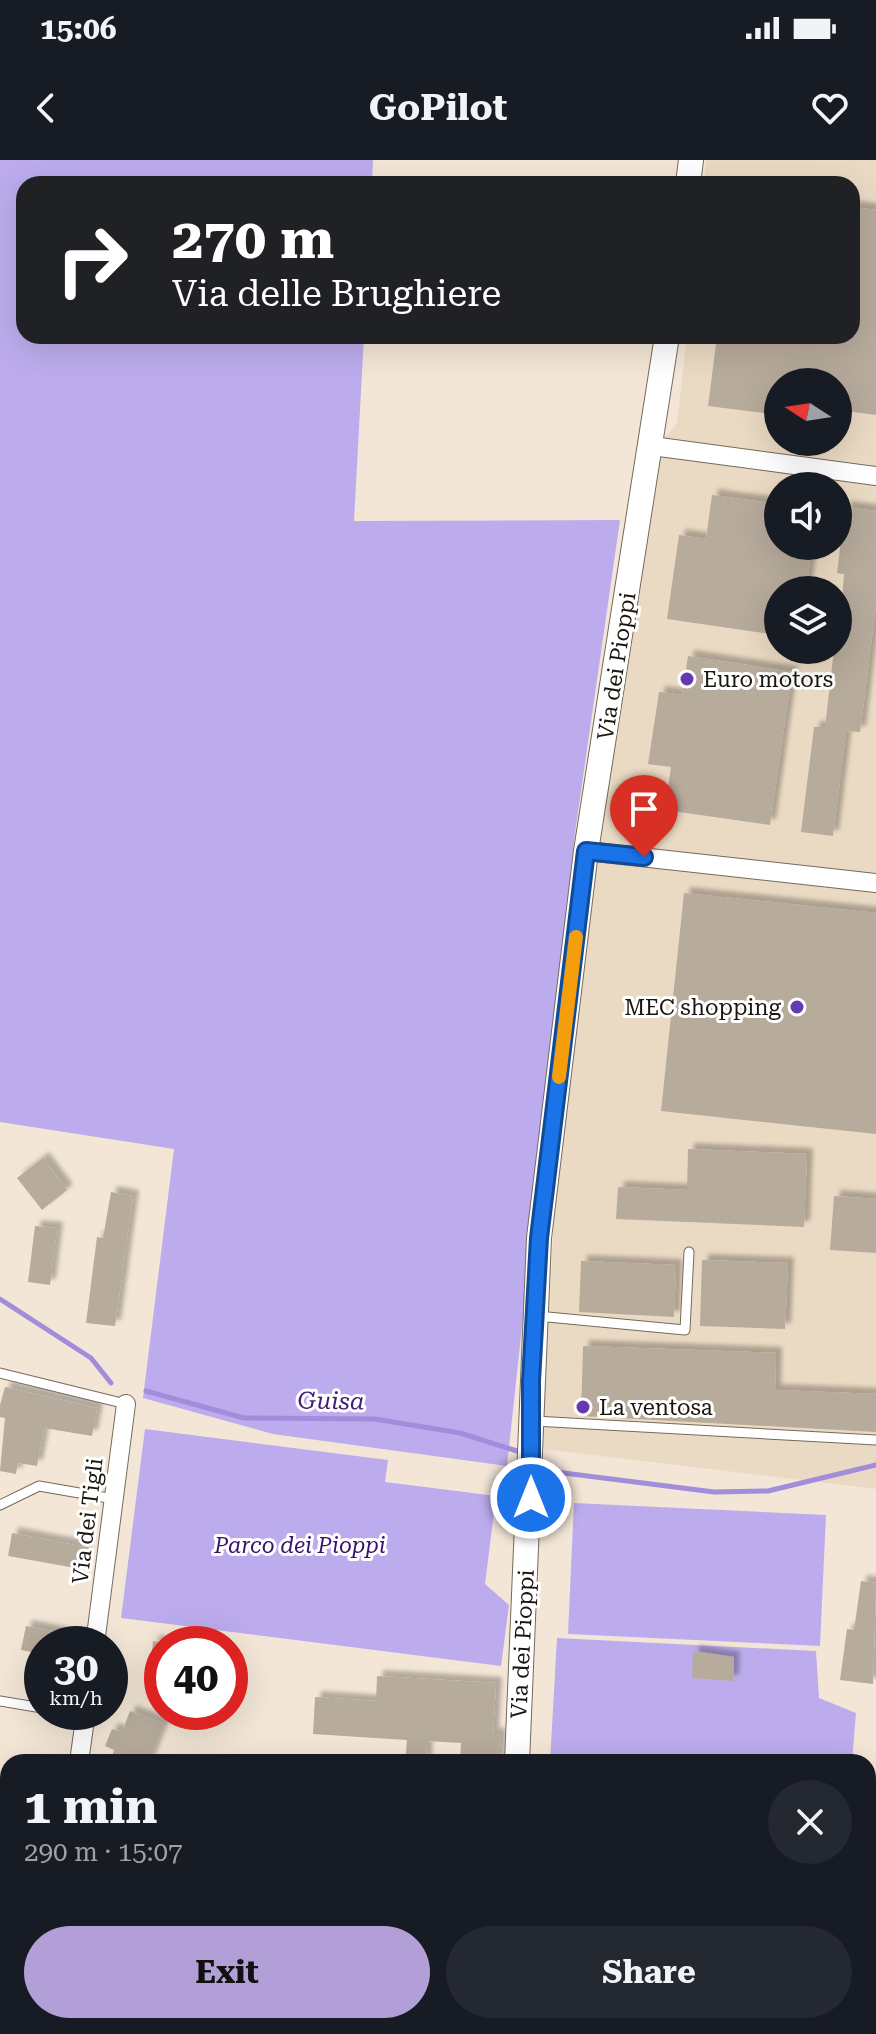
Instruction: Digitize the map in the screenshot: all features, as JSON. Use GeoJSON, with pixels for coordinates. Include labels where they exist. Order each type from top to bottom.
{"type":"FeatureCollection","features":[{"type":"Feature","properties":{"kind":"street","name":"Via dei Pioppi"},"geometry":{"type":"LineString","coordinates":[[517,1754],[531,1498],[533,1316],[539,1238],[586,851],[666,344]]}},
{"type":"Feature","properties":{"kind":"street"},"geometry":{"type":"LineString","coordinates":[[652,446],[876,476]]}},
{"type":"Feature","properties":{"kind":"street"},"geometry":{"type":"LineString","coordinates":[[586,851],[876,883]]}},
{"type":"Feature","properties":{"kind":"street","name":"Via dei Tigli"},"geometry":{"type":"LineString","coordinates":[[97,1626],[126,1404]]}},
{"type":"Feature","properties":{"kind":"street"},"geometry":{"type":"LineString","coordinates":[[80,1754],[83,1730]]}},
{"type":"Feature","properties":{"kind":"lane"},"geometry":{"type":"LineString","coordinates":[[533,1316],[685,1330],[689,1252]]}},
{"type":"Feature","properties":{"kind":"lane"},"geometry":{"type":"LineString","coordinates":[[0,1373],[126,1404]]}},
{"type":"Feature","properties":{"kind":"lane"},"geometry":{"type":"LineString","coordinates":[[531,1421],[876,1440]]}},
{"type":"Feature","properties":{"kind":"lane"},"geometry":{"type":"LineString","coordinates":[[0,1505],[39,1486],[114,1499]]}},
{"type":"Feature","properties":{"kind":"lane"},"geometry":{"type":"LineString","coordinates":[[0,1701],[24,1705]]}},
{"type":"Feature","properties":{"kind":"shaded area"},"geometry":{"type":"Polygon","coordinates":[[[706,160],[876,160],[876,1489],[542,1449],[554,1217],[590,879],[659,445],[677,423],[686,344],[860,344],[860,176],[705,176],[706,160]]]}},
{"type":"Feature","properties":{"kind":"green space"},"geometry":{"type":"Polygon","coordinates":[[[0,160],[373,160],[372,176],[16,176],[16,344],[364,344],[354,521],[620,520],[575,833],[507,1466],[273,1434],[143,1398],[174,1149],[0,1122],[0,160]]]}},
{"type":"Feature","properties":{"kind":"green space","name":"Parco dei Pioppi"},"geometry":{"type":"Polygon","coordinates":[[[145,1429],[388,1460],[385,1482],[496,1496],[485,1584],[509,1605],[501,1666],[248,1634],[248,1626],[184,1626],[121,1618],[145,1429]]]}},
{"type":"Feature","properties":{"kind":"green space"},"geometry":{"type":"Polygon","coordinates":[[[574,1503],[826,1515],[820,1646],[568,1634],[574,1503]]]}},
{"type":"Feature","properties":{"kind":"green space"},"geometry":{"type":"Polygon","coordinates":[[[557,1638],[816,1651],[819,1698],[856,1713],[853,1754],[550,1754],[557,1638]]]}},
{"type":"Feature","properties":{"kind":"building"},"geometry":{"type":"Polygon","coordinates":[[[860,208],[876,210],[876,415],[852,412],[852,368],[764,368],[764,413],[708,406],[716,344],[860,344],[860,208]]]}},
{"type":"Feature","properties":{"kind":"building"},"geometry":{"type":"Polygon","coordinates":[[[712,495],[764,502],[764,560],[810,560],[808,576],[764,576],[764,633],[667,619],[679,535],[706,539],[712,495]]]}},
{"type":"Feature","properties":{"kind":"building"},"geometry":{"type":"Polygon","coordinates":[[[852,508],[876,511],[876,603],[860,732],[846,731],[833,836],[801,832],[814,727],[825,727],[832,664],[852,664],[852,576],[837,573],[839,560],[852,560],[852,508]]]}},
{"type":"Feature","properties":{"kind":"building"},"geometry":{"type":"Polygon","coordinates":[[[688,656],[792,672],[770,825],[665,810],[671,767],[648,764],[659,692],[682,695],[688,656]]]}},
{"type":"Feature","properties":{"kind":"building"},"geometry":{"type":"Polygon","coordinates":[[[684,893],[876,913],[876,1134],[661,1111],[684,893]]]}},
{"type":"Feature","properties":{"kind":"building"},"geometry":{"type":"Polygon","coordinates":[[[688,1149],[807,1154],[804,1227],[616,1219],[618,1187],[687,1190],[688,1149]]]}},
{"type":"Feature","properties":{"kind":"building"},"geometry":{"type":"Polygon","coordinates":[[[43,1158],[67,1190],[42,1210],[17,1178],[43,1158]]]}},
{"type":"Feature","properties":{"kind":"building"},"geometry":{"type":"Polygon","coordinates":[[[111,1192],[133,1196],[115,1326],[86,1323],[97,1237],[103,1238],[111,1192]]]}},
{"type":"Feature","properties":{"kind":"building"},"geometry":{"type":"Polygon","coordinates":[[[834,1196],[876,1199],[876,1253],[830,1250],[834,1196]]]}},
{"type":"Feature","properties":{"kind":"building"},"geometry":{"type":"Polygon","coordinates":[[[35,1226],[57,1228],[50,1285],[28,1282],[35,1226]]]}},
{"type":"Feature","properties":{"kind":"building"},"geometry":{"type":"Polygon","coordinates":[[[702,1260],[788,1263],[785,1329],[700,1326],[702,1260]]]}},
{"type":"Feature","properties":{"kind":"building"},"geometry":{"type":"Polygon","coordinates":[[[581,1261],[676,1265],[674,1317],[579,1312],[581,1261]]]}},
{"type":"Feature","properties":{"kind":"building"},"geometry":{"type":"Polygon","coordinates":[[[583,1346],[776,1353],[775,1390],[876,1394],[876,1432],[581,1416],[583,1346]]]}},
{"type":"Feature","properties":{"kind":"building"},"geometry":{"type":"Polygon","coordinates":[[[5,1387],[97,1408],[92,1436],[44,1428],[37,1466],[18,1463],[16,1474],[0,1471],[5,1418],[0,1417],[0,1405],[5,1387]]]}},
{"type":"Feature","properties":{"kind":"building"},"geometry":{"type":"Polygon","coordinates":[[[12,1533],[85,1547],[81,1569],[8,1556],[12,1533]]]}},
{"type":"Feature","properties":{"kind":"building"},"geometry":{"type":"Polygon","coordinates":[[[861,1581],[876,1583],[873,1684],[840,1680],[847,1629],[854,1630],[861,1581]]]}},
{"type":"Feature","properties":{"kind":"building"},"geometry":{"type":"Polygon","coordinates":[[[693,1651],[734,1657],[733,1681],[692,1678],[693,1651]]]}},
{"type":"Feature","properties":{"kind":"building"},"geometry":{"type":"Polygon","coordinates":[[[377,1676],[496,1683],[493,1734],[500,1734],[499,1754],[460,1754],[461,1743],[427,1741],[426,1754],[406,1754],[407,1740],[313,1734],[315,1697],[376,1701],[377,1676]]]}},
{"type":"Feature","properties":{"kind":"building"},"geometry":{"type":"Polygon","coordinates":[[[130,1711],[144,1716],[144,1730],[162,1730],[152,1754],[113,1754],[114,1750],[105,1746],[112,1730],[128,1730],[130,1711]]]}},
{"type":"Feature","properties":{"kind":"waterway","name":"Guisa"},"geometry":{"type":"LineString","coordinates":[[0,1299],[91,1358],[111,1383]]}},
{"type":"Feature","properties":{"kind":"waterway","name":"Guisa"},"geometry":{"type":"LineString","coordinates":[[146,1391],[244,1418],[375,1419],[460,1433],[517,1451]]}},
{"type":"Feature","properties":{"kind":"waterway","name":"Guisa"},"geometry":{"type":"LineString","coordinates":[[548,1471],[714,1492],[768,1491],[876,1465]]}},
{"type":"Feature","properties":{"kind":"slow traffic"},"geometry":{"type":"LineString","coordinates":[[559,1077],[576,937]]}},
{"type":"Feature","properties":{"kind":"place","name":"Euro motors"},"geometry":{"type":"Point","coordinates":[687,679]}},
{"type":"Feature","properties":{"kind":"place","name":"MEC shopping"},"geometry":{"type":"Point","coordinates":[797,1007]}},
{"type":"Feature","properties":{"kind":"place","name":"La ventosa"},"geometry":{"type":"Point","coordinates":[583,1407]}},
{"type":"Feature","properties":{"kind":"route"},"geometry":{"type":"LineString","coordinates":[[531,1498],[531,1381],[539,1238],[586,851],[644,857]]}}]}
